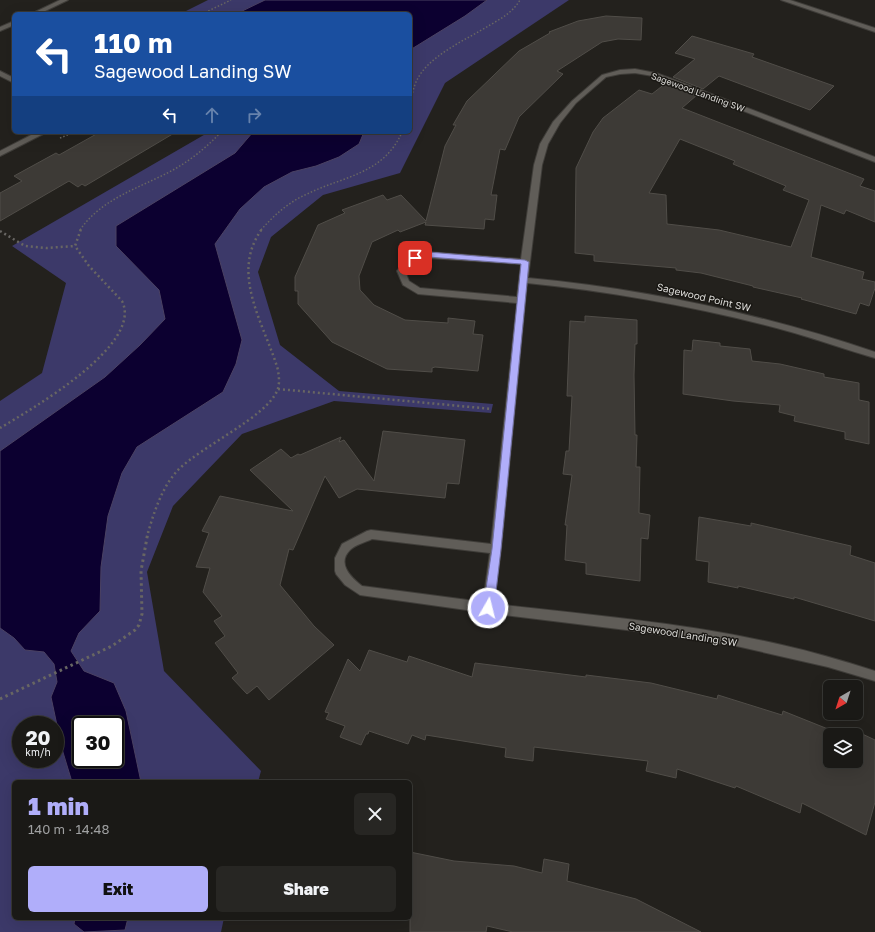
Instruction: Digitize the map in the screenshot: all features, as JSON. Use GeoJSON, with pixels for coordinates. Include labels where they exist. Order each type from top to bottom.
{"type":"FeatureCollection","features":[{"type":"Feature","properties":{"kind":"street"},"geometry":{"type":"LineString","coordinates":[[38,12],[65,0]]}},
{"type":"Feature","properties":{"kind":"street"},"geometry":{"type":"LineString","coordinates":[[784,0],[875,30]]}},
{"type":"Feature","properties":{"kind":"street"},"geometry":{"type":"LineString","coordinates":[[0,29],[12,24]]}},
{"type":"Feature","properties":{"kind":"street","name":"Sagewood Landing SW"},"geometry":{"type":"LineString","coordinates":[[488,608],[496,549],[525,262],[538,165],[544,144],[557,122],[574,102],[604,76],[620,72],[635,71],[654,74],[875,160]]}},
{"type":"Feature","properties":{"kind":"street"},"geometry":{"type":"LineString","coordinates":[[0,73],[12,80]]}},
{"type":"Feature","properties":{"kind":"street"},"geometry":{"type":"LineString","coordinates":[[0,154],[39,134]]}},
{"type":"Feature","properties":{"kind":"street"},"geometry":{"type":"LineString","coordinates":[[521,300],[418,291],[407,285],[402,278],[401,271],[405,264],[415,258],[428,255],[525,262]]}},
{"type":"Feature","properties":{"kind":"street","name":"Sagewood Point SW"},"geometry":{"type":"LineString","coordinates":[[524,280],[646,296],[738,316],[832,340],[875,355]]}},
{"type":"Feature","properties":{"kind":"street","name":"Sagewood Landing SW"},"geometry":{"type":"LineString","coordinates":[[496,549],[371,534],[346,547],[340,558],[340,571],[349,582],[360,590],[488,608],[676,631],[764,647],[875,676]]}},
{"type":"Feature","properties":{"kind":"path"},"geometry":{"type":"LineString","coordinates":[[206,12],[231,0]]}},
{"type":"Feature","properties":{"kind":"path"},"geometry":{"type":"LineString","coordinates":[[412,97],[417,81],[427,67],[441,55],[505,17],[517,6],[520,0]]}},
{"type":"Feature","properties":{"kind":"path"},"geometry":{"type":"LineString","coordinates":[[0,428],[69,383],[105,354],[120,334],[124,322],[124,303],[88,264],[75,246],[76,236],[90,216],[112,201],[173,170],[212,142],[219,134]]}},
{"type":"Feature","properties":{"kind":"path"},"geometry":{"type":"LineString","coordinates":[[0,699],[25,689],[108,647],[136,629],[141,620],[143,607],[140,584],[141,560],[152,518],[170,480],[199,453],[257,413],[271,400],[278,389],[279,370],[256,308],[247,275],[249,255],[256,237],[268,222],[286,207],[307,193],[353,176],[384,159],[393,149],[401,134]]}},
{"type":"Feature","properties":{"kind":"path"},"geometry":{"type":"LineString","coordinates":[[0,231],[25,246],[46,248],[75,246]]}},
{"type":"Feature","properties":{"kind":"path"},"geometry":{"type":"LineString","coordinates":[[278,389],[510,411]]}},
{"type":"Feature","properties":{"kind":"shaded area"},"geometry":{"type":"Polygon","coordinates":[[[208,0],[569,0],[445,83],[400,173],[323,195],[271,237],[258,272],[280,345],[339,391],[493,404],[491,413],[334,401],[242,434],[173,506],[147,572],[164,671],[261,771],[259,780],[12,780],[12,920],[224,920],[221,932],[0,932],[0,401],[42,373],[66,283],[12,246],[206,134],[412,134],[412,12],[184,12],[208,0]]]}},
{"type":"Feature","properties":{"kind":"shaded area"},"geometry":{"type":"Polygon","coordinates":[[[265,0],[487,0],[465,16],[412,49],[412,12],[240,12],[265,0]]]}},
{"type":"Feature","properties":{"kind":"shaded area"},"geometry":{"type":"Polygon","coordinates":[[[251,134],[363,134],[359,144],[339,157],[316,166],[292,172],[264,187],[240,209],[215,244],[242,340],[236,364],[223,392],[137,447],[122,473],[108,516],[101,567],[100,611],[79,633],[71,651],[84,671],[114,683],[126,711],[141,780],[71,780],[64,756],[64,716],[55,716],[51,697],[57,682],[54,664],[44,652],[25,650],[14,638],[0,628],[0,451],[105,377],[140,345],[165,319],[159,290],[116,246],[116,226],[235,153],[251,134]]]}},
{"type":"Feature","properties":{"kind":"shaded area"},"geometry":{"type":"Polygon","coordinates":[[[75,920],[128,920],[125,930],[84,932],[74,924],[75,920]]]}},
{"type":"Feature","properties":{"kind":"building"},"geometry":{"type":"Polygon","coordinates":[[[606,16],[642,18],[641,40],[618,39],[602,42],[557,71],[563,74],[519,117],[505,150],[500,149],[491,195],[497,195],[494,220],[485,219],[484,229],[425,225],[426,222],[400,232],[398,230],[372,242],[359,276],[360,290],[374,305],[405,320],[448,323],[448,318],[475,321],[473,334],[483,335],[478,371],[435,367],[432,368],[432,372],[387,369],[332,342],[298,304],[298,291],[295,291],[295,277],[318,225],[345,213],[342,210],[383,195],[387,200],[401,195],[426,221],[445,146],[456,125],[453,125],[467,101],[519,51],[550,33],[549,32],[578,21],[606,16]]]}},
{"type":"Feature","properties":{"kind":"building"},"geometry":{"type":"Polygon","coordinates":[[[692,36],[754,54],[752,57],[834,86],[810,110],[719,76],[703,89],[673,77],[695,59],[675,53],[692,36]]]}},
{"type":"Feature","properties":{"kind":"building"},"geometry":{"type":"Polygon","coordinates":[[[666,83],[697,95],[682,108],[864,179],[860,186],[875,191],[875,222],[846,210],[844,214],[821,205],[811,257],[864,272],[862,279],[875,282],[875,288],[869,306],[860,303],[856,314],[801,299],[802,298],[701,273],[676,270],[676,268],[594,261],[594,255],[575,253],[576,168],[593,132],[603,118],[639,90],[652,94],[666,83]],[[680,139],[649,193],[666,195],[667,224],[719,230],[791,247],[809,200],[783,190],[786,186],[733,164],[735,161],[680,139]]]}},
{"type":"Feature","properties":{"kind":"building"},"geometry":{"type":"Polygon","coordinates":[[[96,134],[173,134],[85,186],[82,184],[78,187],[69,181],[0,221],[0,193],[22,181],[14,176],[56,153],[59,155],[96,134]]]}},
{"type":"Feature","properties":{"kind":"building"},"geometry":{"type":"Polygon","coordinates":[[[585,316],[637,320],[637,344],[635,344],[634,375],[635,435],[637,435],[636,467],[640,467],[639,513],[650,515],[648,539],[641,538],[640,581],[586,574],[586,563],[565,560],[567,525],[565,525],[572,475],[563,474],[566,451],[569,451],[572,396],[567,396],[570,321],[585,322],[585,316]]]}},
{"type":"Feature","properties":{"kind":"building"},"geometry":{"type":"Polygon","coordinates":[[[693,340],[720,343],[720,346],[750,349],[752,361],[780,364],[824,374],[824,377],[859,383],[859,400],[869,402],[869,444],[845,439],[845,432],[794,421],[795,416],[779,412],[780,405],[733,401],[683,394],[684,350],[692,351],[693,340]]]}},
{"type":"Feature","properties":{"kind":"building"},"geometry":{"type":"Polygon","coordinates":[[[383,431],[465,440],[459,484],[447,483],[445,498],[357,489],[339,498],[325,476],[293,550],[289,549],[280,585],[314,626],[334,645],[269,700],[257,686],[247,694],[232,678],[238,673],[215,643],[225,636],[214,621],[222,616],[203,592],[210,568],[196,567],[209,533],[202,531],[220,496],[293,511],[250,470],[281,449],[291,458],[341,437],[339,442],[344,440],[374,481],[383,431]]]}},
{"type":"Feature","properties":{"kind":"building"},"geometry":{"type":"Polygon","coordinates":[[[699,517],[751,526],[751,523],[851,546],[850,555],[875,563],[875,621],[794,597],[794,599],[738,586],[738,588],[708,582],[709,562],[696,560],[699,517]]]}},
{"type":"Feature","properties":{"kind":"building"},"geometry":{"type":"Polygon","coordinates":[[[369,650],[407,662],[409,656],[472,677],[475,663],[586,677],[586,675],[651,683],[717,699],[718,695],[782,715],[783,711],[826,728],[823,728],[823,768],[863,768],[863,734],[875,740],[875,802],[866,835],[802,803],[800,813],[736,786],[735,788],[677,769],[676,778],[646,771],[648,761],[534,747],[533,761],[505,757],[506,748],[426,735],[425,740],[412,735],[408,744],[369,731],[361,745],[340,737],[345,726],[326,719],[329,713],[325,712],[348,659],[360,671],[369,650]]]}},
{"type":"Feature","properties":{"kind":"building"},"geometry":{"type":"Polygon","coordinates":[[[412,852],[454,861],[514,866],[542,873],[544,859],[569,864],[567,881],[636,899],[701,932],[513,932],[487,926],[486,932],[410,932],[410,920],[412,920],[412,852]]]}},
{"type":"Feature","properties":{"kind":"route"},"geometry":{"type":"LineString","coordinates":[[415,258],[428,255],[525,262],[496,549],[488,608]]}}]}
